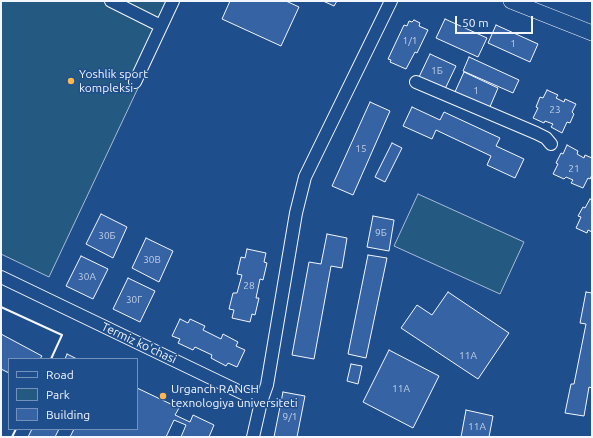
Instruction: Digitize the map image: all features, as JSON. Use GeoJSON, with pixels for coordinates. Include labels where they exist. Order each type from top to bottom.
{"type":"FeatureCollection","features":[{"type":"Feature","properties":{"kind":"main road"},"geometry":{"type":"LineString","coordinates":[[511,1],[592,33]]}},
{"type":"Feature","properties":{"kind":"street"},"geometry":{"type":"LineString","coordinates":[[111,1],[161,26]]}},
{"type":"Feature","properties":{"kind":"street"},"geometry":{"type":"LineString","coordinates":[[135,82],[173,1]]}},
{"type":"Feature","properties":{"kind":"street"},"geometry":{"type":"LineString","coordinates":[[253,437],[261,402],[267,385],[296,213],[305,177],[391,1]]}},
{"type":"Feature","properties":{"kind":"street"},"geometry":{"type":"LineString","coordinates":[[416,82],[536,133],[546,138],[551,144]]}},
{"type":"Feature","properties":{"kind":"street","name":"Termiz ko'chasi"},"geometry":{"type":"LineString","coordinates":[[1,278],[261,402]]}},
{"type":"Feature","properties":{"kind":"green space","name":"Yoshlik sport kompleksi"},"geometry":{"type":"Polygon","coordinates":[[[1,1],[179,1],[49,277],[1,254],[1,1]]]}},
{"type":"Feature","properties":{"kind":"green space"},"geometry":{"type":"Polygon","coordinates":[[[418,194],[524,242],[500,294],[394,246],[418,194]]]}},
{"type":"Feature","properties":{"kind":"building"},"geometry":{"type":"Polygon","coordinates":[[[230,1],[286,1],[299,7],[281,46],[222,19],[230,1]]]}},
{"type":"Feature","properties":{"kind":"building"},"geometry":{"type":"Polygon","coordinates":[[[323,1],[337,1],[334,6],[323,1]]]}},
{"type":"Feature","properties":{"kind":"building"},"geometry":{"type":"Polygon","coordinates":[[[445,19],[487,38],[478,57],[436,38],[445,19]]]}},
{"type":"Feature","properties":{"kind":"building"},"geometry":{"type":"Polygon","coordinates":[[[414,20],[420,23],[419,26],[428,30],[417,53],[415,52],[406,69],[390,62],[391,60],[388,59],[404,25],[407,26],[409,21],[412,22],[414,20]]]}},
{"type":"Feature","properties":{"kind":"building"},"geometry":{"type":"Polygon","coordinates":[[[496,25],[538,44],[530,62],[488,43],[496,25]]]}},
{"type":"Feature","properties":{"kind":"building"},"geometry":{"type":"Polygon","coordinates":[[[430,54],[456,66],[445,89],[419,77],[430,54]]]}},
{"type":"Feature","properties":{"kind":"building"},"geometry":{"type":"Polygon","coordinates":[[[469,57],[519,80],[513,93],[463,71],[469,57]]]}},
{"type":"Feature","properties":{"kind":"building"},"geometry":{"type":"Polygon","coordinates":[[[464,72],[498,88],[489,109],[454,94],[464,72]]]}},
{"type":"Feature","properties":{"kind":"building"},"geometry":{"type":"Polygon","coordinates":[[[547,90],[558,95],[556,98],[564,102],[565,99],[576,104],[572,112],[574,114],[570,123],[567,122],[562,133],[551,127],[553,124],[545,121],[544,123],[533,118],[538,108],[536,107],[540,97],[543,98],[547,90]]]}},
{"type":"Feature","properties":{"kind":"building"},"geometry":{"type":"Polygon","coordinates":[[[370,102],[390,111],[353,195],[332,186],[370,102]]]}},
{"type":"Feature","properties":{"kind":"building"},"geometry":{"type":"Polygon","coordinates":[[[412,107],[440,120],[444,112],[500,138],[496,146],[524,159],[515,178],[487,165],[491,156],[436,130],[432,139],[403,126],[412,107]]]}},
{"type":"Feature","properties":{"kind":"building"},"geometry":{"type":"Polygon","coordinates":[[[392,143],[402,148],[385,182],[375,177],[392,143]]]}},
{"type":"Feature","properties":{"kind":"building"},"geometry":{"type":"Polygon","coordinates":[[[567,145],[578,151],[577,154],[584,158],[585,155],[592,158],[592,175],[590,179],[588,178],[583,188],[571,183],[573,180],[566,177],[564,179],[553,174],[558,164],[556,163],[561,153],[563,154],[567,145]]]}},
{"type":"Feature","properties":{"kind":"building"},"geometry":{"type":"Polygon","coordinates":[[[590,199],[592,200],[592,232],[588,230],[587,233],[576,228],[581,217],[578,216],[590,199]]]}},
{"type":"Feature","properties":{"kind":"building"},"geometry":{"type":"Polygon","coordinates":[[[101,214],[127,227],[113,258],[86,244],[101,214]]]}},
{"type":"Feature","properties":{"kind":"building"},"geometry":{"type":"Polygon","coordinates":[[[373,216],[394,220],[389,251],[367,247],[373,216]]]}},
{"type":"Feature","properties":{"kind":"building"},"geometry":{"type":"Polygon","coordinates":[[[327,234],[347,238],[342,268],[331,266],[314,359],[292,355],[309,262],[321,264],[327,234]]]}},
{"type":"Feature","properties":{"kind":"building"},"geometry":{"type":"Polygon","coordinates":[[[146,238],[173,251],[159,282],[132,268],[146,238]]]}},
{"type":"Feature","properties":{"kind":"building"},"geometry":{"type":"Polygon","coordinates":[[[247,249],[266,253],[264,262],[267,263],[263,280],[260,279],[256,298],[259,298],[255,315],[252,314],[250,322],[232,318],[234,310],[229,309],[233,293],[237,293],[242,275],[237,274],[241,257],[245,258],[247,249]]]}},
{"type":"Feature","properties":{"kind":"building"},"geometry":{"type":"Polygon","coordinates":[[[368,255],[387,258],[366,358],[348,354],[368,255]]]}},
{"type":"Feature","properties":{"kind":"building"},"geometry":{"type":"Polygon","coordinates":[[[81,256],[108,269],[93,299],[66,286],[81,256]]]}},
{"type":"Feature","properties":{"kind":"building"},"geometry":{"type":"Polygon","coordinates":[[[128,278],[155,291],[140,322],[113,309],[128,278]]]}},
{"type":"Feature","properties":{"kind":"building"},"geometry":{"type":"Polygon","coordinates":[[[448,292],[509,333],[478,379],[401,328],[417,305],[432,315],[448,292]]]}},
{"type":"Feature","properties":{"kind":"building"},"geometry":{"type":"Polygon","coordinates":[[[586,292],[592,293],[592,388],[589,387],[584,416],[565,413],[571,384],[574,384],[586,324],[580,323],[586,292]]]}},
{"type":"Feature","properties":{"kind":"building"},"geometry":{"type":"Polygon","coordinates":[[[180,319],[188,323],[190,319],[205,326],[203,330],[221,339],[223,334],[238,342],[236,346],[245,350],[237,367],[228,363],[226,366],[211,358],[212,355],[195,347],[193,350],[178,343],[180,339],[172,336],[180,319]]]}},
{"type":"Feature","properties":{"kind":"building"},"geometry":{"type":"Polygon","coordinates":[[[1,334],[42,356],[41,358],[8,358],[8,372],[1,369],[1,334]]]}},
{"type":"Feature","properties":{"kind":"building"},"geometry":{"type":"Polygon","coordinates":[[[389,350],[439,376],[413,428],[363,402],[389,350]]]}},
{"type":"Feature","properties":{"kind":"building"},"geometry":{"type":"Polygon","coordinates":[[[67,354],[75,358],[65,358],[67,354]]]}},
{"type":"Feature","properties":{"kind":"building"},"geometry":{"type":"Polygon","coordinates":[[[351,364],[362,366],[358,384],[347,381],[351,364]]]}},
{"type":"Feature","properties":{"kind":"building"},"geometry":{"type":"Polygon","coordinates":[[[138,388],[179,408],[175,415],[190,422],[193,415],[214,425],[209,437],[181,437],[186,425],[174,420],[166,437],[70,437],[74,430],[138,430],[138,388]]]}},
{"type":"Feature","properties":{"kind":"building"},"geometry":{"type":"Polygon","coordinates":[[[283,392],[305,396],[297,437],[274,437],[283,392]]]}},
{"type":"Feature","properties":{"kind":"building"},"geometry":{"type":"Polygon","coordinates":[[[466,410],[493,416],[489,437],[461,437],[466,410]]]}},
{"type":"Feature","properties":{"kind":"building"},"geometry":{"type":"Polygon","coordinates":[[[32,430],[58,430],[55,437],[28,437],[32,430]]]}},
{"type":"Feature","properties":{"kind":"wall"},"geometry":{"type":"LineString","coordinates":[[1,307],[62,335],[51,358]]}},
{"type":"Feature","properties":{"kind":"wall"},"geometry":{"type":"LineString","coordinates":[[12,437],[16,430]]}},
{"type":"Feature","properties":{"kind":"place","name":"Yoshlik sport kompleksi"},"geometry":{"type":"Point","coordinates":[71,81]}},
{"type":"Feature","properties":{"kind":"place","name":"Urganch RANCH texnologiya universiteti"},"geometry":{"type":"Point","coordinates":[163,396]}}]}
